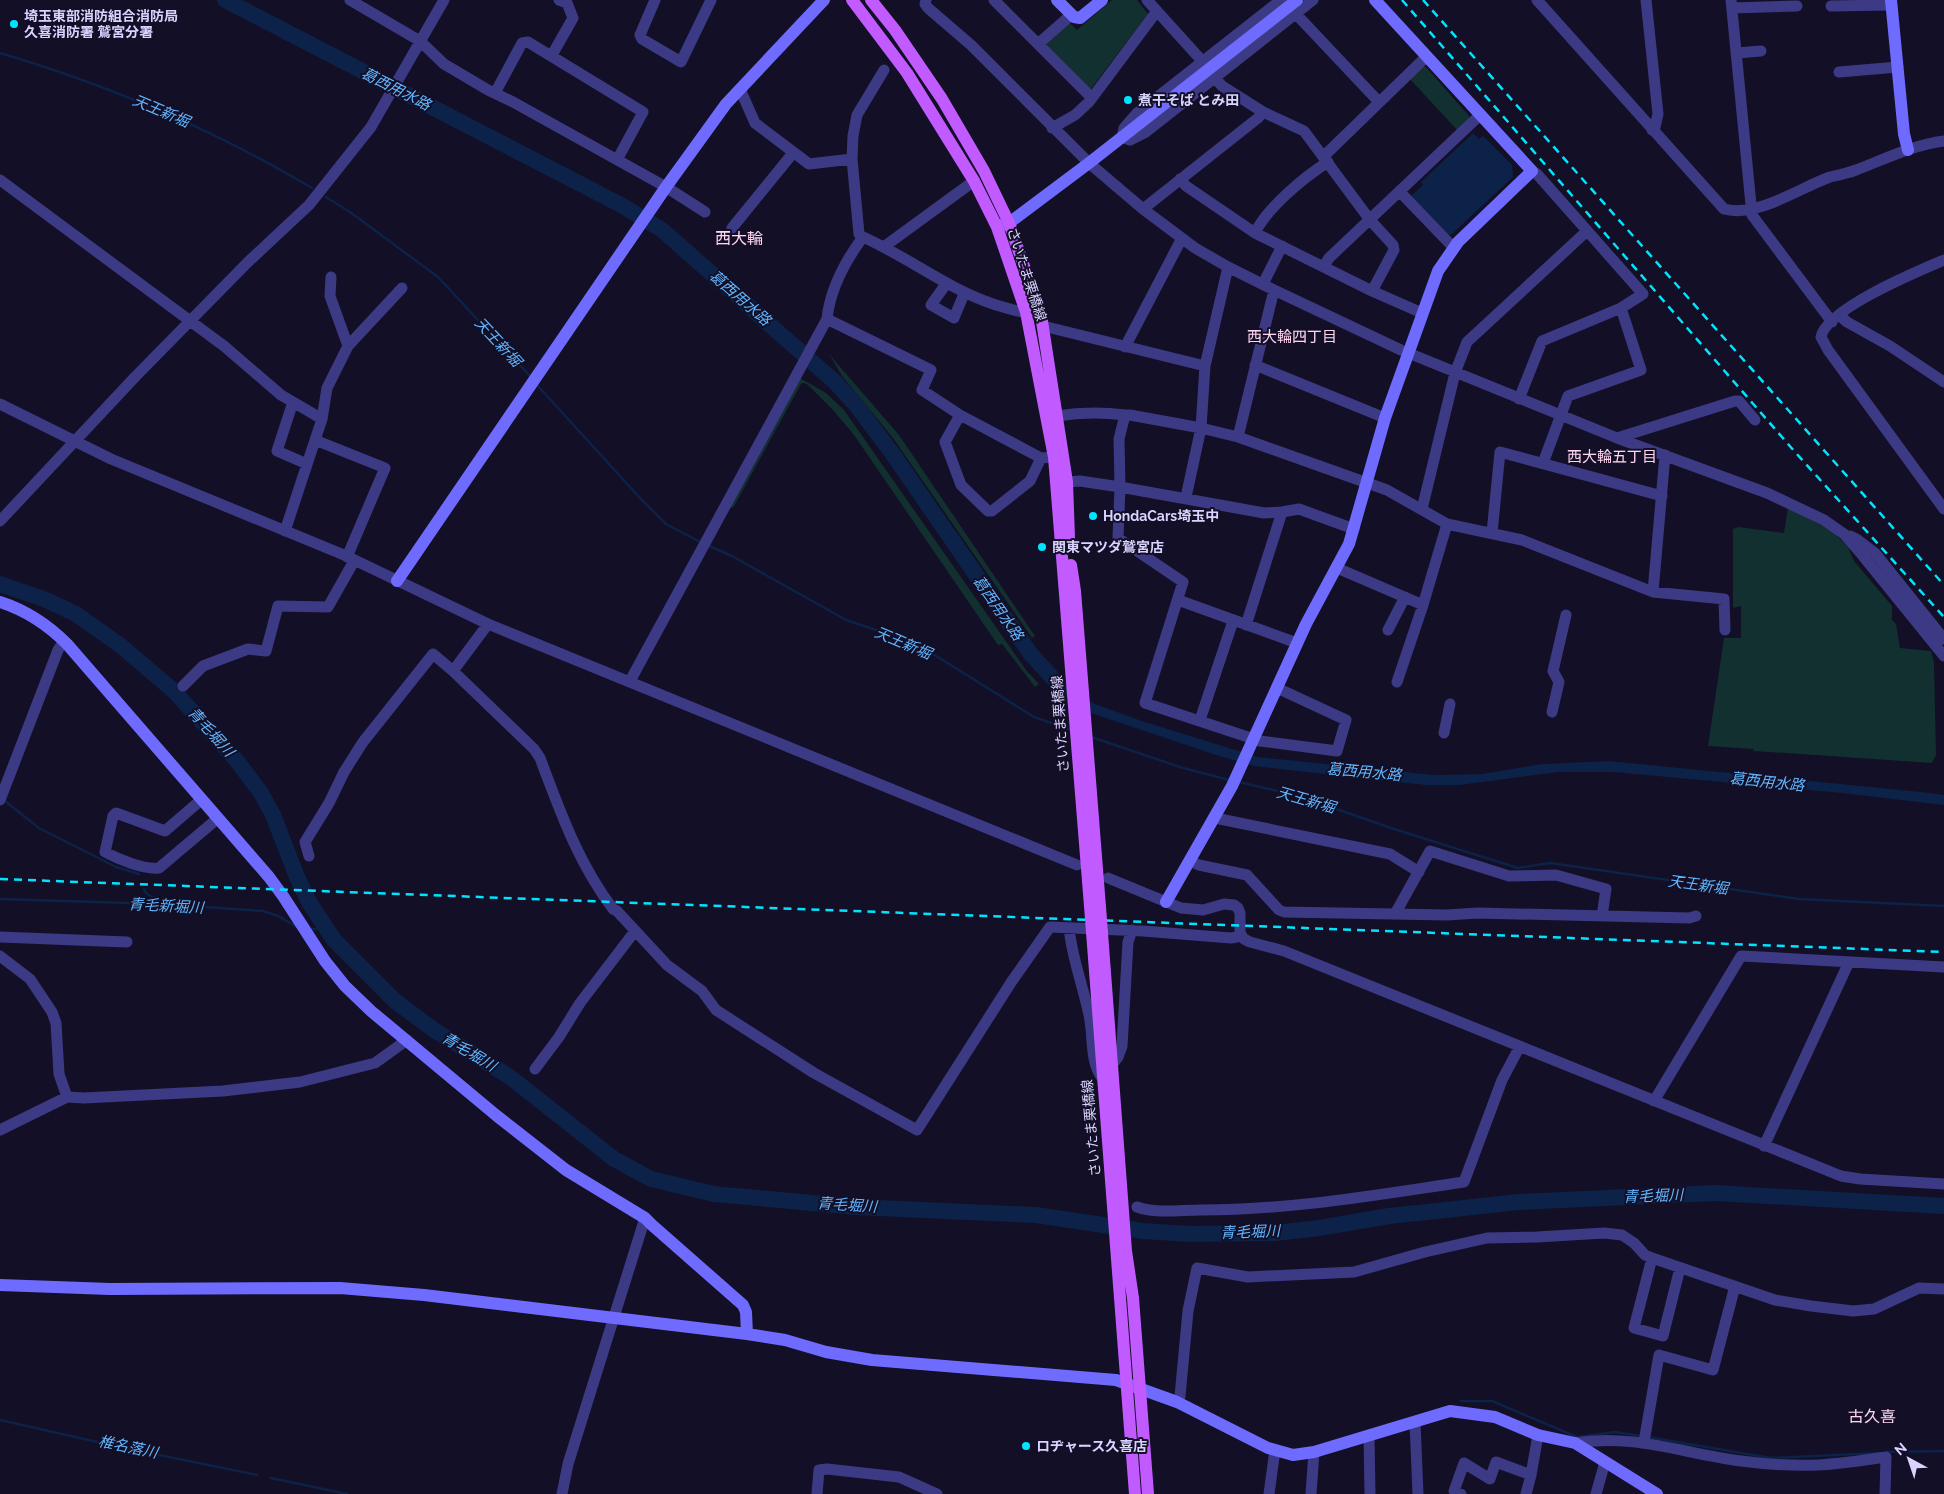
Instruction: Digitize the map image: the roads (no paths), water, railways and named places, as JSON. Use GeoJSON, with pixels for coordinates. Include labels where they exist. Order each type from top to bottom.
{"type":"FeatureCollection","features":[{"type":"Feature","properties":{"kind":"main road","name":"さいたま栗橋線"},"geometry":{"type":"LineString","coordinates":[[852,0],[907,73],[1002,225],[1041,315],[1067,482],[1069,554],[1075,591],[1077,676],[1082,742],[1097,933],[1112,1065],[1125,1382],[1134,1494]]}},
{"type":"Feature","properties":{"kind":"main road","name":"さいたま栗橋線"},"geometry":{"type":"LineString","coordinates":[[871,0],[895,30],[942,99],[984,171],[1002,225],[1026,312],[1048,457],[1077,676]]}},
{"type":"Feature","properties":{"kind":"main road","name":"さいたま栗橋線"},"geometry":{"type":"LineString","coordinates":[[1097,933],[1102,1078],[1118,1207]]}},
{"type":"Feature","properties":{"kind":"main road","name":"さいたま栗橋線"},"geometry":{"type":"LineString","coordinates":[[1121,1251],[1133,1298],[1148,1494]]}},
{"type":"Feature","properties":{"kind":"street"},"geometry":{"type":"LineString","coordinates":[[350,0],[420,41],[444,64],[666,187],[705,212]]}},
{"type":"Feature","properties":{"kind":"street"},"geometry":{"type":"LineString","coordinates":[[0,521],[190,321],[247,263],[310,204],[360,142],[395,86],[444,0]]}},
{"type":"Feature","properties":{"kind":"street"},"geometry":{"type":"LineString","coordinates":[[552,55],[573,18],[567,3],[559,0]]}},
{"type":"Feature","properties":{"kind":"street"},"geometry":{"type":"LineString","coordinates":[[655,0],[640,35],[642,39],[681,62],[711,0]]}},
{"type":"Feature","properties":{"kind":"street"},"geometry":{"type":"LineString","coordinates":[[397,581],[666,187],[726,104],[824,0]]}},
{"type":"Feature","properties":{"kind":"street"},"geometry":{"type":"LineString","coordinates":[[926,0],[925,4],[928,8],[971,45],[1089,163],[1143,209],[1182,238],[1228,267],[1455,373],[1617,438],[1794,505],[1858,540],[1875,553],[1902,584],[1911,600]]}},
{"type":"Feature","properties":{"kind":"street"},"geometry":{"type":"LineString","coordinates":[[994,0],[1092,98]]}},
{"type":"Feature","properties":{"kind":"street"},"geometry":{"type":"LineString","coordinates":[[1057,0],[1071,15],[1080,18],[1102,0]]}},
{"type":"Feature","properties":{"kind":"street"},"geometry":{"type":"LineString","coordinates":[[1147,0],[1203,62]]}},
{"type":"Feature","properties":{"kind":"street"},"geometry":{"type":"LineString","coordinates":[[1122,138],[1124,128],[1137,113],[1281,0]]}},
{"type":"Feature","properties":{"kind":"street"},"geometry":{"type":"LineString","coordinates":[[1002,225],[1122,138],[1297,0]]}},
{"type":"Feature","properties":{"kind":"street"},"geometry":{"type":"LineString","coordinates":[[1122,138],[1130,140],[1146,132],[1313,0]]}},
{"type":"Feature","properties":{"kind":"street"},"geometry":{"type":"LineString","coordinates":[[1375,0],[1532,171],[1537,174],[1643,294],[1621,308],[1542,341],[1519,399]]}},
{"type":"Feature","properties":{"kind":"street"},"geometry":{"type":"LineString","coordinates":[[1538,0],[1718,204],[1729,210],[1751,209],[1908,150],[1944,141]]}},
{"type":"Feature","properties":{"kind":"street"},"geometry":{"type":"LineString","coordinates":[[1646,0],[1658,114],[1656,127],[1652,130]]}},
{"type":"Feature","properties":{"kind":"street"},"geometry":{"type":"LineString","coordinates":[[1831,6],[1891,3],[1908,150]]}},
{"type":"Feature","properties":{"kind":"street"},"geometry":{"type":"LineString","coordinates":[[1796,6],[1732,4],[1751,209],[1754,220],[1836,318],[1847,322],[1890,346],[1944,382]]}},
{"type":"Feature","properties":{"kind":"street"},"geometry":{"type":"LineString","coordinates":[[1052,128],[1075,115],[1092,98],[1157,11]]}},
{"type":"Feature","properties":{"kind":"street"},"geometry":{"type":"LineString","coordinates":[[1296,14],[1379,102]]}},
{"type":"Feature","properties":{"kind":"street"},"geometry":{"type":"LineString","coordinates":[[1038,44],[1071,15]]}},
{"type":"Feature","properties":{"kind":"street"},"geometry":{"type":"LineString","coordinates":[[495,93],[524,42],[528,42],[552,55],[643,112],[617,160]]}},
{"type":"Feature","properties":{"kind":"street"},"geometry":{"type":"LineString","coordinates":[[1737,53],[1761,51]]}},
{"type":"Feature","properties":{"kind":"street"},"geometry":{"type":"LineString","coordinates":[[1255,233],[1266,216],[1281,200],[1326,159],[1379,102],[1427,56]]}},
{"type":"Feature","properties":{"kind":"street"},"geometry":{"type":"LineString","coordinates":[[1839,72],[1898,67]]}},
{"type":"Feature","properties":{"kind":"street"},"geometry":{"type":"LineString","coordinates":[[862,239],[859,234],[852,159],[857,115],[884,70]]}},
{"type":"Feature","properties":{"kind":"street"},"geometry":{"type":"LineString","coordinates":[[1214,77],[1222,86],[1263,112],[1300,128],[1326,159],[1370,220],[1393,245],[1394,250],[1372,291]]}},
{"type":"Feature","properties":{"kind":"street"},"geometry":{"type":"LineString","coordinates":[[740,90],[755,123],[809,164],[852,159]]}},
{"type":"Feature","properties":{"kind":"street"},"geometry":{"type":"LineString","coordinates":[[1143,209],[1258,118],[1263,112]]}},
{"type":"Feature","properties":{"kind":"street"},"geometry":{"type":"LineString","coordinates":[[1324,266],[1329,258],[1480,115]]}},
{"type":"Feature","properties":{"kind":"street"},"geometry":{"type":"LineString","coordinates":[[732,228],[793,153]]}},
{"type":"Feature","properties":{"kind":"street"},"geometry":{"type":"LineString","coordinates":[[1166,902],[1232,786],[1306,624],[1337,568],[1354,529],[1385,418],[1433,281],[1452,248],[1532,171]]}},
{"type":"Feature","properties":{"kind":"street"},"geometry":{"type":"LineString","coordinates":[[1180,179],[1186,186],[1255,233],[1372,291],[1422,313]]}},
{"type":"Feature","properties":{"kind":"street"},"geometry":{"type":"LineString","coordinates":[[0,180],[224,346],[281,395],[322,419]]}},
{"type":"Feature","properties":{"kind":"street"},"geometry":{"type":"LineString","coordinates":[[885,246],[974,181]]}},
{"type":"Feature","properties":{"kind":"street"},"geometry":{"type":"LineString","coordinates":[[1400,192],[1452,248]]}},
{"type":"Feature","properties":{"kind":"street"},"geometry":{"type":"LineString","coordinates":[[1422,509],[1455,373],[1468,342],[1587,231]]}},
{"type":"Feature","properties":{"kind":"street"},"geometry":{"type":"LineString","coordinates":[[630,681],[827,319],[828,310],[844,265],[864,237],[885,246],[964,294],[1017,312],[1026,312]]}},
{"type":"Feature","properties":{"kind":"street"},"geometry":{"type":"LineString","coordinates":[[1125,347],[1182,238]]}},
{"type":"Feature","properties":{"kind":"street"},"geometry":{"type":"LineString","coordinates":[[1263,284],[1282,246]]}},
{"type":"Feature","properties":{"kind":"street"},"geometry":{"type":"LineString","coordinates":[[1944,260],[1870,294],[1836,318],[1821,334],[1823,342],[1944,509]]}},
{"type":"Feature","properties":{"kind":"street"},"geometry":{"type":"LineString","coordinates":[[1186,497],[1201,428],[1205,366],[1228,267]]}},
{"type":"Feature","properties":{"kind":"street"},"geometry":{"type":"LineString","coordinates":[[331,276],[330,296],[348,346]]}},
{"type":"Feature","properties":{"kind":"street"},"geometry":{"type":"LineString","coordinates":[[946,284],[931,306],[954,318],[964,294]]}},
{"type":"Feature","properties":{"kind":"street"},"geometry":{"type":"LineString","coordinates":[[285,531],[322,419],[327,388],[348,346],[402,288]]}},
{"type":"Feature","properties":{"kind":"street"},"geometry":{"type":"LineString","coordinates":[[1238,437],[1274,290]]}},
{"type":"Feature","properties":{"kind":"street"},"geometry":{"type":"LineString","coordinates":[[1543,463],[1568,396],[1641,370],[1621,308]]}},
{"type":"Feature","properties":{"kind":"street"},"geometry":{"type":"LineString","coordinates":[[827,319],[931,370],[922,390],[960,415],[1048,457],[1030,481],[992,511],[988,511],[961,485],[945,442],[960,415]]}},
{"type":"Feature","properties":{"kind":"street"},"geometry":{"type":"LineString","coordinates":[[1042,326],[1205,366]]}},
{"type":"Feature","properties":{"kind":"street"},"geometry":{"type":"LineString","coordinates":[[1255,365],[1385,418]]}},
{"type":"Feature","properties":{"kind":"street"},"geometry":{"type":"LineString","coordinates":[[1617,438],[1735,401],[1739,401],[1754,420]]}},
{"type":"Feature","properties":{"kind":"street"},"geometry":{"type":"LineString","coordinates":[[293,402],[277,451],[307,464]]}},
{"type":"Feature","properties":{"kind":"street"},"geometry":{"type":"LineString","coordinates":[[0,404],[112,459],[351,559],[488,624],[1076,865]]}},
{"type":"Feature","properties":{"kind":"street"},"geometry":{"type":"LineString","coordinates":[[1057,416],[1094,412],[1130,415],[1238,437],[1387,490],[1447,524],[1522,540],[1653,592],[1724,599],[1725,630]]}},
{"type":"Feature","properties":{"kind":"street"},"geometry":{"type":"LineString","coordinates":[[1126,415],[1119,439],[1118,538],[1183,582],[1145,703],[1200,720],[1254,740],[1337,751],[1346,720],[1277,688]]}},
{"type":"Feature","properties":{"kind":"street"},"geometry":{"type":"LineString","coordinates":[[183,686],[203,666],[248,649],[266,651],[278,606],[328,607],[351,559],[385,468],[315,440]]}},
{"type":"Feature","properties":{"kind":"street"},"geometry":{"type":"LineString","coordinates":[[1492,533],[1500,452],[1662,496]]}},
{"type":"Feature","properties":{"kind":"street"},"geometry":{"type":"LineString","coordinates":[[1653,592],[1665,455]]}},
{"type":"Feature","properties":{"kind":"street"},"geometry":{"type":"LineString","coordinates":[[1067,482],[1080,480],[1120,486],[1264,512],[1282,512],[1299,509],[1354,529]]}},
{"type":"Feature","properties":{"kind":"street"},"geometry":{"type":"LineString","coordinates":[[1246,625],[1282,512]]}},
{"type":"Feature","properties":{"kind":"street"},"geometry":{"type":"LineString","coordinates":[[1397,682],[1447,524]]}},
{"type":"Feature","properties":{"kind":"street"},"geometry":{"type":"LineString","coordinates":[[1844,534],[1944,656]]}},
{"type":"Feature","properties":{"kind":"street"},"geometry":{"type":"LineString","coordinates":[[1337,568],[1423,604]]}},
{"type":"Feature","properties":{"kind":"street"},"geometry":{"type":"LineString","coordinates":[[1888,587],[1898,589],[1911,600],[1944,639]]}},
{"type":"Feature","properties":{"kind":"street"},"geometry":{"type":"LineString","coordinates":[[1388,630],[1404,597]]}},
{"type":"Feature","properties":{"kind":"street"},"geometry":{"type":"LineString","coordinates":[[1178,600],[1298,643]]}},
{"type":"Feature","properties":{"kind":"street"},"geometry":{"type":"LineString","coordinates":[[0,602],[12,606],[37,620],[64,641],[269,877],[333,972],[345,986],[371,1011],[497,1116],[566,1170],[645,1218],[743,1305],[746,1312],[747,1334]]}},
{"type":"Feature","properties":{"kind":"street"},"geometry":{"type":"LineString","coordinates":[[1552,712],[1559,682],[1554,671],[1566,615]]}},
{"type":"Feature","properties":{"kind":"street"},"geometry":{"type":"LineString","coordinates":[[1200,720],[1233,621]]}},
{"type":"Feature","properties":{"kind":"street"},"geometry":{"type":"LineString","coordinates":[[453,671],[488,624]]}},
{"type":"Feature","properties":{"kind":"street"},"geometry":{"type":"LineString","coordinates":[[0,800],[58,650],[64,641]]}},
{"type":"Feature","properties":{"kind":"street"},"geometry":{"type":"LineString","coordinates":[[309,856],[304,842],[329,803],[344,772],[363,742],[432,654],[453,671],[526,739],[534,749],[540,758],[574,846],[590,876],[612,909],[617,911],[667,965],[702,991],[716,1010],[814,1073],[917,1130],[1012,981],[1050,927],[1132,930],[1231,938],[1242,936]]}},
{"type":"Feature","properties":{"kind":"street"},"geometry":{"type":"LineString","coordinates":[[1444,732],[1450,704]]}},
{"type":"Feature","properties":{"kind":"street"},"geometry":{"type":"LineString","coordinates":[[201,800],[165,831],[116,813],[113,816],[105,852],[121,860],[154,869],[159,868],[217,818]]}},
{"type":"Feature","properties":{"kind":"street"},"geometry":{"type":"LineString","coordinates":[[1215,816],[1220,819],[1390,854],[1419,872]]}},
{"type":"Feature","properties":{"kind":"street"},"geometry":{"type":"LineString","coordinates":[[1395,914],[1430,851],[1509,876],[1556,875],[1606,889],[1602,916]]}},
{"type":"Feature","properties":{"kind":"street"},"geometry":{"type":"LineString","coordinates":[[1190,861],[1199,865],[1246,875],[1284,912],[1447,916],[1478,913],[1689,918],[1696,916]]}},
{"type":"Feature","properties":{"kind":"street"},"geometry":{"type":"LineString","coordinates":[[1108,878],[1181,908],[1202,910],[1224,904],[1234,905],[1240,913],[1239,925],[1242,936],[1250,942],[1284,950],[1764,1146],[1850,1178],[1944,1184]]}},
{"type":"Feature","properties":{"kind":"street"},"geometry":{"type":"LineString","coordinates":[[1069,928],[1072,952],[1090,1017],[1093,1059],[1096,1070],[1102,1078]]}},
{"type":"Feature","properties":{"kind":"street"},"geometry":{"type":"LineString","coordinates":[[1112,1065],[1118,1057],[1122,1046],[1128,942],[1132,930]]}},
{"type":"Feature","properties":{"kind":"street"},"geometry":{"type":"LineString","coordinates":[[535,1069],[559,1037],[580,1003],[635,931]]}},
{"type":"Feature","properties":{"kind":"street"},"geometry":{"type":"LineString","coordinates":[[0,936],[127,942]]}},
{"type":"Feature","properties":{"kind":"street"},"geometry":{"type":"LineString","coordinates":[[0,956],[30,980],[52,1012],[56,1023],[59,1074],[67,1096]]}},
{"type":"Feature","properties":{"kind":"street"},"geometry":{"type":"LineString","coordinates":[[1654,1101],[1742,956],[1944,967]]}},
{"type":"Feature","properties":{"kind":"street"},"geometry":{"type":"LineString","coordinates":[[1764,1146],[1849,962]]}},
{"type":"Feature","properties":{"kind":"street"},"geometry":{"type":"LineString","coordinates":[[0,1130],[67,1096],[113,1097],[217,1092],[300,1082],[375,1063],[407,1040]]}},
{"type":"Feature","properties":{"kind":"street"},"geometry":{"type":"LineString","coordinates":[[1137,1207],[1155,1210],[1253,1210],[1326,1203],[1464,1182],[1502,1080],[1520,1046]]}},
{"type":"Feature","properties":{"kind":"street"},"geometry":{"type":"LineString","coordinates":[[562,1494],[568,1464],[645,1218]]}},
{"type":"Feature","properties":{"kind":"street"},"geometry":{"type":"LineString","coordinates":[[1177,1402],[1180,1396],[1188,1311],[1197,1268],[1248,1277],[1346,1273],[1375,1268],[1425,1252],[1487,1238],[1614,1233],[1628,1238],[1645,1255],[1652,1258],[1775,1300],[1863,1311],[1880,1307],[1919,1288],[1944,1289]]}},
{"type":"Feature","properties":{"kind":"street"},"geometry":{"type":"LineString","coordinates":[[1652,1258],[1634,1328],[1663,1336],[1680,1268]]}},
{"type":"Feature","properties":{"kind":"street"},"geometry":{"type":"LineString","coordinates":[[0,1285],[110,1289],[340,1288],[424,1295],[613,1320],[747,1334],[785,1340],[826,1352],[872,1360],[1125,1382],[1177,1402],[1275,1450],[1293,1455],[1314,1452],[1450,1411],[1495,1417],[1538,1435],[1575,1443],[1657,1494]]}},
{"type":"Feature","properties":{"kind":"street"},"geometry":{"type":"LineString","coordinates":[[1644,1442],[1659,1355],[1713,1370],[1735,1286]]}},
{"type":"Feature","properties":{"kind":"street"},"geometry":{"type":"LineString","coordinates":[[1415,1422],[1418,1494]]}},
{"type":"Feature","properties":{"kind":"street"},"geometry":{"type":"LineString","coordinates":[[1369,1435],[1370,1494]]}},
{"type":"Feature","properties":{"kind":"street"},"geometry":{"type":"LineString","coordinates":[[1526,1494],[1538,1435]]}},
{"type":"Feature","properties":{"kind":"street"},"geometry":{"type":"LineString","coordinates":[[1575,1443],[1592,1440],[1644,1442],[1688,1452],[1743,1461],[1817,1465],[1886,1457],[1885,1494]]}},
{"type":"Feature","properties":{"kind":"street"},"geometry":{"type":"LineString","coordinates":[[1269,1494],[1275,1450]]}},
{"type":"Feature","properties":{"kind":"street"},"geometry":{"type":"LineString","coordinates":[[1311,1494],[1314,1452]]}},
{"type":"Feature","properties":{"kind":"street"},"geometry":{"type":"LineString","coordinates":[[1461,1494],[1454,1491],[1464,1463],[1490,1479],[1496,1462],[1531,1475]]}},
{"type":"Feature","properties":{"kind":"street"},"geometry":{"type":"LineString","coordinates":[[1596,1494],[1606,1462]]}},
{"type":"Feature","properties":{"kind":"street"},"geometry":{"type":"LineString","coordinates":[[817,1494],[819,1470],[827,1470],[899,1477],[937,1494]]}},
{"type":"Feature","properties":{"kind":"water"},"geometry":{"type":"Polygon","coordinates":[[[1473,133],[1479,139],[1483,136],[1512,165],[1513,177],[1449,235],[1411,196],[1423,185],[1421,182],[1473,133]]]}},
{"type":"Feature","properties":{"kind":"water"},"geometry":{"type":"Polygon","coordinates":[[[1046,666],[1069,688],[1095,704],[1142,721],[1258,757],[1434,775],[1482,774],[1543,764],[1609,761],[1931,793],[1944,795],[1944,805],[1842,793],[1613,772],[1558,772],[1460,785],[1426,785],[1254,766],[1094,714],[1064,695],[1037,671],[1046,666]]]}},
{"type":"Feature","properties":{"kind":"waterway","name":"葛西用水路"},"geometry":{"type":"LineString","coordinates":[[225,0],[623,206],[662,230],[835,382],[856,405],[892,453],[1030,653],[1058,684]]}},
{"type":"Feature","properties":{"kind":"waterway","name":"天王新堀"},"geometry":{"type":"LineString","coordinates":[[0,53],[82,80],[160,111],[237,147],[312,188]]}},
{"type":"Feature","properties":{"kind":"waterway","name":"天王新堀"},"geometry":{"type":"LineString","coordinates":[[326,197],[350,212],[438,277],[530,376]]}},
{"type":"Feature","properties":{"kind":"waterway","name":"天王新堀"},"geometry":{"type":"LineString","coordinates":[[537,385],[666,524],[700,542]]}},
{"type":"Feature","properties":{"kind":"waterway","name":"天王新堀"},"geometry":{"type":"LineString","coordinates":[[709,546],[732,556],[846,620],[909,641],[925,649],[1034,717],[1072,730]]}},
{"type":"Feature","properties":{"kind":"waterway","name":"青毛堀川"},"geometry":{"type":"LineString","coordinates":[[0,584],[44,599],[76,614],[121,646],[174,691],[237,761],[261,793],[273,815],[297,877],[309,902],[334,940],[395,1001],[434,1030],[510,1077],[614,1159],[651,1179],[714,1194],[856,1207],[1036,1215],[1143,1231],[1190,1234],[1275,1233],[1319,1228],[1389,1216],[1519,1202],[1715,1193],[1944,1206]]}},
{"type":"Feature","properties":{"kind":"waterway","name":"天王新堀"},"geometry":{"type":"LineString","coordinates":[[1091,737],[1183,768],[1229,780]]}},
{"type":"Feature","properties":{"kind":"waterway","name":"天王新堀"},"geometry":{"type":"LineString","coordinates":[[1239,782],[1299,796],[1397,830],[1518,868],[1550,863],[1799,899],[1944,906]]}},
{"type":"Feature","properties":{"kind":"waterway"},"geometry":{"type":"LineString","coordinates":[[5,801],[39,828],[116,867],[139,874]]}},
{"type":"Feature","properties":{"kind":"waterway"},"geometry":{"type":"LineString","coordinates":[[144,889],[146,893],[160,903]]}},
{"type":"Feature","properties":{"kind":"waterway","name":"青毛新堀川"},"geometry":{"type":"LineString","coordinates":[[0,899],[161,904],[263,911],[278,916],[297,927]]}},
{"type":"Feature","properties":{"kind":"waterway","name":"青毛新堀川"},"geometry":{"type":"LineString","coordinates":[[310,929],[328,929]]}},
{"type":"Feature","properties":{"kind":"waterway"},"geometry":{"type":"LineString","coordinates":[[1461,1401],[1492,1401],[1577,1437],[1615,1432],[1642,1436]]}},
{"type":"Feature","properties":{"kind":"waterway","name":"椎名落川"},"geometry":{"type":"LineString","coordinates":[[0,1420],[257,1475]]}},
{"type":"Feature","properties":{"kind":"waterway"},"geometry":{"type":"LineString","coordinates":[[1647,1437],[1771,1458],[1878,1453]]}},
{"type":"Feature","properties":{"kind":"waterway"},"geometry":{"type":"LineString","coordinates":[[1886,1452],[1944,1451]]}},
{"type":"Feature","properties":{"kind":"waterway","name":"椎名落川"},"geometry":{"type":"LineString","coordinates":[[271,1478],[347,1494]]}},
{"type":"Feature","properties":{"kind":"railway"},"geometry":{"type":"LineString","coordinates":[[1402,0],[1795,452],[1944,617]]}},
{"type":"Feature","properties":{"kind":"railway"},"geometry":{"type":"LineString","coordinates":[[1423,0],[1944,585]]}},
{"type":"Feature","properties":{"kind":"railway"},"geometry":{"type":"LineString","coordinates":[[0,879],[1944,952]]}},
{"type":"Feature","properties":{"kind":"place","name":"埼玉東部消防組合消防局 久喜消防署 鷲宮分署"},"geometry":{"type":"Point","coordinates":[14,24]}},
{"type":"Feature","properties":{"kind":"place","name":"煮干そば とみ田"},"geometry":{"type":"Point","coordinates":[1128,100]}},
{"type":"Feature","properties":{"kind":"place","name":"HondaCars埼玉中"},"geometry":{"type":"Point","coordinates":[1093,516]}},
{"type":"Feature","properties":{"kind":"place","name":"関東マツダ鷲宮店"},"geometry":{"type":"Point","coordinates":[1042,547]}},
{"type":"Feature","properties":{"kind":"place","name":"ロヂャース久喜店"},"geometry":{"type":"Point","coordinates":[1026,1446]}},
{"type":"Feature","properties":{"kind":"district","name":"西大輪"},"geometry":{"type":"Point","coordinates":[739,238]}},
{"type":"Feature","properties":{"kind":"district","name":"西大輪四丁目"},"geometry":{"type":"Point","coordinates":[1292,337]}},
{"type":"Feature","properties":{"kind":"district","name":"西大輪五丁目"},"geometry":{"type":"Point","coordinates":[1612,457]}},
{"type":"Feature","properties":{"kind":"district","name":"古久喜"},"geometry":{"type":"Point","coordinates":[1872,1416]}}]}
